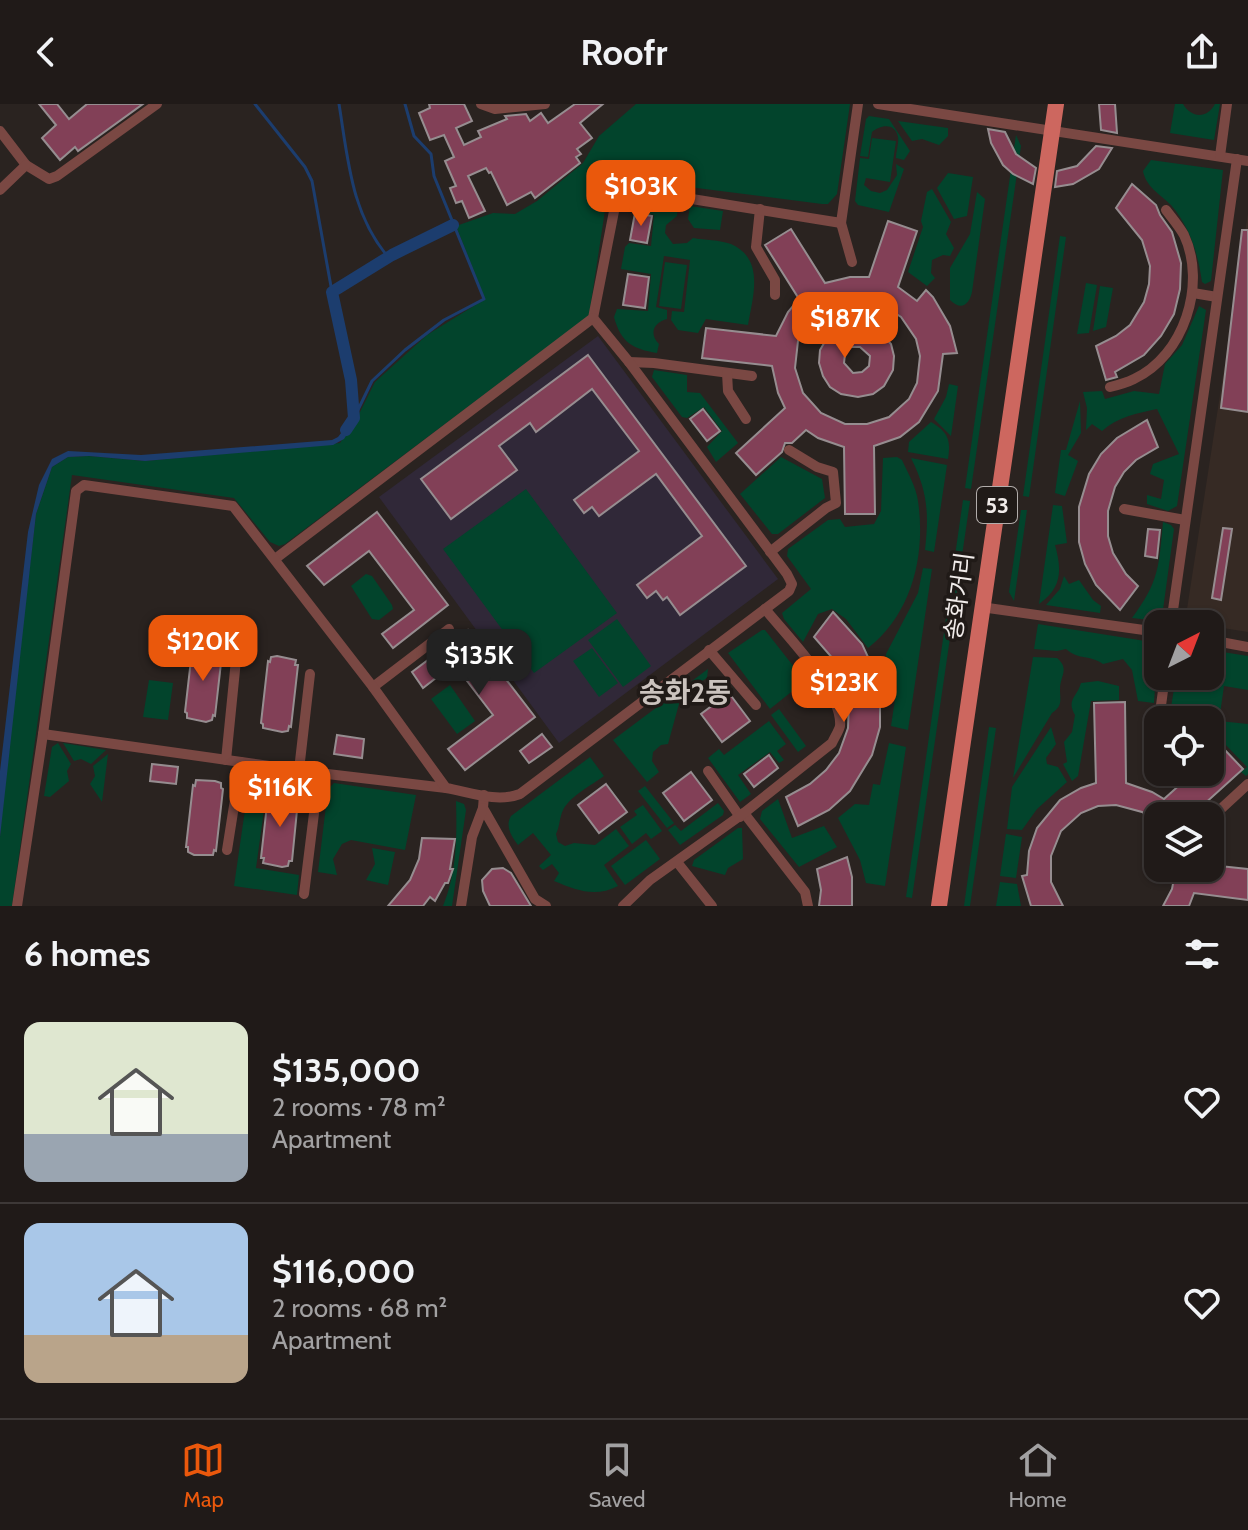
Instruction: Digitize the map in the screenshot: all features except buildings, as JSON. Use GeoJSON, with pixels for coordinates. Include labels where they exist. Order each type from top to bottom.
{"type":"FeatureCollection","features":[{"type":"Feature","properties":{"kind":"main road","name":"송화거리"},"geometry":{"type":"LineString","coordinates":[[939,906],[1056,104]]}},
{"type":"Feature","properties":{"kind":"street"},"geometry":{"type":"LineString","coordinates":[[0,131],[26,165],[49,179],[157,104]]}},
{"type":"Feature","properties":{"kind":"street"},"geometry":{"type":"LineString","coordinates":[[481,104],[495,109],[545,104]]}},
{"type":"Feature","properties":{"kind":"street"},"geometry":{"type":"LineString","coordinates":[[852,262],[841,223],[858,104]]}},
{"type":"Feature","properties":{"kind":"street"},"geometry":{"type":"LineString","coordinates":[[878,104],[1242,160],[1217,297],[1173,610]]}},
{"type":"Feature","properties":{"kind":"street"},"geometry":{"type":"LineString","coordinates":[[1220,156],[1227,104]]}},
{"type":"Feature","properties":{"kind":"street"},"geometry":{"type":"LineString","coordinates":[[0,190],[26,165]]}},
{"type":"Feature","properties":{"kind":"street"},"geometry":{"type":"LineString","coordinates":[[275,559],[593,318],[618,191],[630,189],[841,223]]}},
{"type":"Feature","properties":{"kind":"street"},"geometry":{"type":"LineString","coordinates":[[760,209],[756,247],[775,280],[775,295]]}},
{"type":"Feature","properties":{"kind":"street"},"geometry":{"type":"LineString","coordinates":[[1110,387],[1136,378],[1161,358],[1178,335],[1193,293],[1192,267],[1184,235],[1166,210]]}},
{"type":"Feature","properties":{"kind":"street"},"geometry":{"type":"LineString","coordinates":[[1193,293],[1217,297]]}},
{"type":"Feature","properties":{"kind":"street"},"geometry":{"type":"LineString","coordinates":[[43,734],[446,788],[507,799],[520,794],[789,591],[792,584],[770,552],[593,318]]}},
{"type":"Feature","properties":{"kind":"street"},"geometry":{"type":"LineString","coordinates":[[629,362],[752,376]]}},
{"type":"Feature","properties":{"kind":"street"},"geometry":{"type":"LineString","coordinates":[[727,373],[728,391],[746,419]]}},
{"type":"Feature","properties":{"kind":"street"},"geometry":{"type":"LineString","coordinates":[[770,552],[836,503],[833,472],[817,467],[789,450]]}},
{"type":"Feature","properties":{"kind":"street"},"geometry":{"type":"LineString","coordinates":[[17,906],[76,491],[84,485],[227,504],[237,510],[446,788]]}},
{"type":"Feature","properties":{"kind":"street"},"geometry":{"type":"LineString","coordinates":[[1124,509],[1185,520]]}},
{"type":"Feature","properties":{"kind":"street"},"geometry":{"type":"LineString","coordinates":[[981,607],[1144,630]]}},
{"type":"Feature","properties":{"kind":"street"},"geometry":{"type":"LineString","coordinates":[[623,906],[650,880],[742,815],[832,743],[840,727],[829,690],[765,609]]}},
{"type":"Feature","properties":{"kind":"street"},"geometry":{"type":"LineString","coordinates":[[373,687],[449,629]]}},
{"type":"Feature","properties":{"kind":"street"},"geometry":{"type":"LineString","coordinates":[[1224,643],[1248,647]]}},
{"type":"Feature","properties":{"kind":"street"},"geometry":{"type":"LineString","coordinates":[[709,650],[756,705]]}},
{"type":"Feature","properties":{"kind":"street"},"geometry":{"type":"LineString","coordinates":[[226,760],[236,660]]}},
{"type":"Feature","properties":{"kind":"street"},"geometry":{"type":"LineString","coordinates":[[299,770],[310,674]]}},
{"type":"Feature","properties":{"kind":"street"},"geometry":{"type":"LineString","coordinates":[[227,850],[241,762]]}},
{"type":"Feature","properties":{"kind":"street"},"geometry":{"type":"LineString","coordinates":[[708,771],[805,892],[808,906]]}},
{"type":"Feature","properties":{"kind":"street"},"geometry":{"type":"LineString","coordinates":[[304,894],[319,773]]}},
{"type":"Feature","properties":{"kind":"street"},"geometry":{"type":"LineString","coordinates":[[1224,806],[1248,784]]}},
{"type":"Feature","properties":{"kind":"street"},"geometry":{"type":"LineString","coordinates":[[461,906],[472,837],[483,808],[484,795]]}},
{"type":"Feature","properties":{"kind":"street"},"geometry":{"type":"LineString","coordinates":[[483,808],[535,899],[546,906]]}},
{"type":"Feature","properties":{"kind":"street"},"geometry":{"type":"LineString","coordinates":[[677,862],[712,906]]}},
{"type":"Feature","properties":{"kind":"shaded area"},"geometry":{"type":"Polygon","coordinates":[[[1248,213],[1248,632],[1224,628],[1224,610],[1187,610],[1248,213]]]}},
{"type":"Feature","properties":{"kind":"shaded area"},"geometry":{"type":"Polygon","coordinates":[[[598,336],[778,579],[559,743],[379,497],[598,336]]]}},
{"type":"Feature","properties":{"kind":"green space"},"geometry":{"type":"Polygon","coordinates":[[[636,104],[850,104],[837,194],[828,204],[822,204],[610,177],[589,316],[285,544],[279,546],[270,542],[234,498],[72,475],[12,906],[0,906],[0,837],[6,765],[36,514],[52,467],[68,457],[145,461],[340,443],[375,382],[427,335],[485,299],[456,226],[493,213],[515,214],[537,201],[583,163],[599,136],[636,104]]]}},
{"type":"Feature","properties":{"kind":"green space"},"geometry":{"type":"Polygon","coordinates":[[[1175,104],[1183,104],[1190,112],[1199,115],[1220,104],[1214,140],[1170,133],[1175,104]]]}},
{"type":"Feature","properties":{"kind":"green space"},"geometry":{"type":"Polygon","coordinates":[[[869,116],[889,119],[910,151],[904,160],[896,158],[898,137],[894,129],[887,126],[872,132],[868,157],[860,156],[869,116]]]}},
{"type":"Feature","properties":{"kind":"green space"},"geometry":{"type":"Polygon","coordinates":[[[898,121],[948,128],[948,136],[939,145],[922,139],[912,141],[898,121]]]}},
{"type":"Feature","properties":{"kind":"green space"},"geometry":{"type":"Polygon","coordinates":[[[1016,135],[1021,146],[971,489],[965,488],[1016,135]]]}},
{"type":"Feature","properties":{"kind":"green space"},"geometry":{"type":"Polygon","coordinates":[[[872,138],[896,141],[890,182],[866,178],[864,185],[880,193],[887,190],[897,175],[896,164],[904,169],[889,212],[858,205],[855,201],[860,158],[869,159],[872,138]]]}},
{"type":"Feature","properties":{"kind":"green space"},"geometry":{"type":"Polygon","coordinates":[[[1151,160],[1223,170],[1211,281],[1205,284],[1183,222],[1145,177],[1143,171],[1151,160]]]}},
{"type":"Feature","properties":{"kind":"green space"},"geometry":{"type":"Polygon","coordinates":[[[948,173],[973,177],[967,216],[954,219],[937,188],[948,173]]]}},
{"type":"Feature","properties":{"kind":"green space"},"geometry":{"type":"Polygon","coordinates":[[[932,189],[951,222],[946,234],[954,248],[950,256],[943,255],[932,260],[931,273],[935,278],[927,286],[908,272],[923,227],[921,221],[927,192],[932,189]]]}},
{"type":"Feature","properties":{"kind":"green space"},"geometry":{"type":"Polygon","coordinates":[[[977,192],[985,199],[972,292],[967,303],[961,306],[950,300],[950,268],[970,234],[977,192]]]}},
{"type":"Feature","properties":{"kind":"green space"},"geometry":{"type":"Polygon","coordinates":[[[635,198],[678,205],[677,216],[666,225],[665,233],[673,244],[687,243],[693,238],[731,244],[742,251],[749,259],[754,279],[748,325],[706,319],[698,333],[678,330],[671,320],[672,311],[684,312],[690,260],[664,256],[656,307],[667,310],[667,319],[654,329],[659,344],[657,353],[635,347],[624,339],[614,317],[617,309],[648,311],[651,274],[621,269],[625,247],[629,243],[651,246],[654,215],[629,210],[635,198]]]}},
{"type":"Feature","properties":{"kind":"green space"},"geometry":{"type":"Polygon","coordinates":[[[690,206],[723,211],[720,230],[694,228],[688,219],[690,206]]]}},
{"type":"Feature","properties":{"kind":"green space"},"geometry":{"type":"Polygon","coordinates":[[[1060,236],[1066,237],[1029,497],[1023,496],[1060,236]]]}},
{"type":"Feature","properties":{"kind":"green space"},"geometry":{"type":"Polygon","coordinates":[[[665,262],[687,265],[681,309],[659,306],[665,262]]]}},
{"type":"Feature","properties":{"kind":"green space"},"geometry":{"type":"Polygon","coordinates":[[[1086,283],[1097,285],[1089,333],[1077,334],[1086,283]]]}},
{"type":"Feature","properties":{"kind":"green space"},"geometry":{"type":"Polygon","coordinates":[[[1100,286],[1113,288],[1106,327],[1093,331],[1100,286]]]}},
{"type":"Feature","properties":{"kind":"green space"},"geometry":{"type":"Polygon","coordinates":[[[1199,306],[1206,310],[1177,506],[1168,511],[1147,504],[1147,495],[1161,499],[1164,480],[1150,474],[1153,464],[1179,454],[1157,409],[1121,419],[1102,431],[1092,424],[1086,430],[1087,408],[1083,392],[1102,391],[1105,399],[1134,391],[1159,394],[1165,364],[1182,345],[1199,306]]]}},
{"type":"Feature","properties":{"kind":"green space"},"geometry":{"type":"Polygon","coordinates":[[[654,370],[687,375],[687,392],[700,393],[738,443],[716,462],[707,447],[722,431],[704,407],[687,418],[682,417],[652,377],[654,370]]]}},
{"type":"Feature","properties":{"kind":"green space"},"geometry":{"type":"Polygon","coordinates":[[[949,384],[958,386],[951,436],[934,419],[949,384]]]}},
{"type":"Feature","properties":{"kind":"green space"},"geometry":{"type":"Polygon","coordinates":[[[1080,401],[1081,433],[1068,455],[1078,461],[1065,496],[1055,493],[1061,450],[1066,450],[1080,401]]]}},
{"type":"Feature","properties":{"kind":"green space"},"geometry":{"type":"Polygon","coordinates":[[[931,422],[947,437],[948,459],[908,452],[909,442],[931,422]]]}},
{"type":"Feature","properties":{"kind":"green space"},"geometry":{"type":"Polygon","coordinates":[[[781,457],[822,479],[825,498],[778,534],[772,534],[740,494],[781,457]]]}},
{"type":"Feature","properties":{"kind":"green space"},"geometry":{"type":"Polygon","coordinates":[[[897,457],[902,460],[916,491],[920,521],[917,562],[905,601],[896,618],[868,648],[846,619],[832,609],[818,614],[803,642],[782,613],[811,589],[787,556],[788,549],[828,520],[840,519],[845,527],[874,524],[881,511],[883,458],[897,457]]]}},
{"type":"Feature","properties":{"kind":"green space"},"geometry":{"type":"Polygon","coordinates":[[[911,458],[947,465],[934,552],[925,550],[926,503],[911,458]]]}},
{"type":"Feature","properties":{"kind":"green space"},"geometry":{"type":"Polygon","coordinates":[[[526,489],[617,613],[534,673],[443,549],[526,489]]]}},
{"type":"Feature","properties":{"kind":"green space"},"geometry":{"type":"Polygon","coordinates":[[[963,500],[970,501],[912,898],[906,897],[963,500]]]}},
{"type":"Feature","properties":{"kind":"green space"},"geometry":{"type":"Polygon","coordinates":[[[1053,505],[1062,506],[1067,543],[1055,545],[1058,578],[1052,592],[1039,604],[1053,505]]]}},
{"type":"Feature","properties":{"kind":"green space"},"geometry":{"type":"Polygon","coordinates":[[[1021,510],[1027,510],[1014,601],[1009,592],[1021,510]]]}},
{"type":"Feature","properties":{"kind":"green space"},"geometry":{"type":"Polygon","coordinates":[[[1163,522],[1174,529],[1163,610],[1144,610],[1144,619],[1132,618],[1153,583],[1163,522]]]}},
{"type":"Feature","properties":{"kind":"green space"},"geometry":{"type":"Polygon","coordinates":[[[923,568],[932,569],[908,730],[891,726],[897,686],[883,679],[886,654],[918,593],[923,568]]]}},
{"type":"Feature","properties":{"kind":"green space"},"geometry":{"type":"Polygon","coordinates":[[[366,574],[372,576],[392,605],[393,609],[379,620],[372,619],[351,586],[366,574]]]}},
{"type":"Feature","properties":{"kind":"green space"},"geometry":{"type":"Polygon","coordinates":[[[1064,576],[1069,584],[1079,580],[1101,606],[1100,613],[1046,605],[1060,589],[1064,576]]]}},
{"type":"Feature","properties":{"kind":"green space"},"geometry":{"type":"Polygon","coordinates":[[[617,619],[651,666],[623,687],[588,640],[617,619]]]}},
{"type":"Feature","properties":{"kind":"green space"},"geometry":{"type":"Polygon","coordinates":[[[1038,624],[1144,641],[1144,690],[1155,690],[1154,703],[1138,701],[1132,670],[1123,659],[1103,664],[1066,649],[1034,649],[1038,624]]]}},
{"type":"Feature","properties":{"kind":"green space"},"geometry":{"type":"Polygon","coordinates":[[[762,630],[805,681],[770,709],[728,653],[762,630]]]}},
{"type":"Feature","properties":{"kind":"green space"},"geometry":{"type":"Polygon","coordinates":[[[592,648],[618,683],[599,697],[573,661],[592,648]]]}},
{"type":"Feature","properties":{"kind":"green space"},"geometry":{"type":"Polygon","coordinates":[[[1224,652],[1248,656],[1248,690],[1224,686],[1224,652]]]}},
{"type":"Feature","properties":{"kind":"green space"},"geometry":{"type":"Polygon","coordinates":[[[1033,657],[1057,658],[1061,662],[1064,669],[1060,702],[1013,778],[1033,657]]]}},
{"type":"Feature","properties":{"kind":"green space"},"geometry":{"type":"Polygon","coordinates":[[[708,669],[707,678],[682,693],[668,744],[661,745],[653,752],[652,761],[659,772],[647,782],[613,740],[708,669]]]}},
{"type":"Feature","properties":{"kind":"green space"},"geometry":{"type":"Polygon","coordinates":[[[149,680],[173,683],[168,720],[143,717],[149,680]]]}},
{"type":"Feature","properties":{"kind":"green space"},"geometry":{"type":"Polygon","coordinates":[[[1098,681],[1119,686],[1119,700],[1091,701],[1078,776],[1072,781],[1063,764],[1067,762],[1064,742],[1072,732],[1075,715],[1072,702],[1081,683],[1098,681]]]}},
{"type":"Feature","properties":{"kind":"green space"},"geometry":{"type":"Polygon","coordinates":[[[450,685],[475,721],[457,734],[431,699],[450,685]]]}},
{"type":"Feature","properties":{"kind":"green space"},"geometry":{"type":"Polygon","coordinates":[[[1174,690],[1223,690],[1221,706],[1171,706],[1174,690]]]}},
{"type":"Feature","properties":{"kind":"green space"},"geometry":{"type":"Polygon","coordinates":[[[779,709],[806,746],[798,752],[771,715],[779,709]]]}},
{"type":"Feature","properties":{"kind":"green space"},"geometry":{"type":"Polygon","coordinates":[[[769,721],[786,744],[777,751],[784,760],[779,763],[770,752],[738,775],[751,794],[740,802],[708,758],[719,749],[724,755],[769,721]]]}},
{"type":"Feature","properties":{"kind":"green space"},"geometry":{"type":"Polygon","coordinates":[[[1224,722],[1248,724],[1248,774],[1246,776],[1241,772],[1247,767],[1224,743],[1224,722]]]}},
{"type":"Feature","properties":{"kind":"green space"},"geometry":{"type":"Polygon","coordinates":[[[989,727],[996,728],[970,906],[964,906],[989,727]]]}},
{"type":"Feature","properties":{"kind":"green space"},"geometry":{"type":"Polygon","coordinates":[[[1051,727],[1056,744],[1046,758],[1047,764],[1058,767],[1067,782],[1037,809],[1022,830],[1007,829],[1012,787],[1051,727]]]}},
{"type":"Feature","properties":{"kind":"green space"},"geometry":{"type":"Polygon","coordinates":[[[58,743],[71,764],[67,771],[69,781],[50,797],[44,796],[52,747],[58,743]]]}},
{"type":"Feature","properties":{"kind":"green space"},"geometry":{"type":"Polygon","coordinates":[[[63,743],[106,750],[91,764],[81,759],[74,761],[63,743]]]}},
{"type":"Feature","properties":{"kind":"green space"},"geometry":{"type":"Polygon","coordinates":[[[889,743],[906,747],[885,886],[866,883],[860,860],[838,818],[855,804],[869,805],[873,784],[880,785],[889,743]]]}},
{"type":"Feature","properties":{"kind":"green space"},"geometry":{"type":"Polygon","coordinates":[[[108,754],[102,802],[90,784],[95,776],[93,766],[108,754]]]}},
{"type":"Feature","properties":{"kind":"green space"},"geometry":{"type":"Polygon","coordinates":[[[590,757],[604,776],[566,805],[556,834],[558,842],[565,846],[574,843],[595,845],[616,829],[629,846],[604,865],[618,886],[601,892],[578,890],[554,881],[559,873],[552,864],[543,870],[539,866],[551,855],[533,833],[518,845],[509,827],[511,816],[590,757]]]}},
{"type":"Feature","properties":{"kind":"green space"},"geometry":{"type":"Polygon","coordinates":[[[254,771],[312,779],[311,804],[303,803],[304,785],[268,781],[256,868],[299,875],[297,895],[234,886],[250,775],[254,771]]]}},
{"type":"Feature","properties":{"kind":"green space"},"geometry":{"type":"Polygon","coordinates":[[[334,783],[416,795],[405,850],[351,840],[342,844],[333,859],[337,875],[318,872],[328,789],[334,783]]]}},
{"type":"Feature","properties":{"kind":"green space"},"geometry":{"type":"Polygon","coordinates":[[[645,786],[674,823],[667,828],[638,791],[645,786]]]}},
{"type":"Feature","properties":{"kind":"green space"},"geometry":{"type":"Polygon","coordinates":[[[778,799],[792,838],[824,826],[837,847],[799,867],[760,819],[762,811],[778,799]]]}},
{"type":"Feature","properties":{"kind":"green space"},"geometry":{"type":"Polygon","coordinates":[[[456,801],[464,804],[466,810],[452,906],[443,906],[454,867],[456,801]]]}},
{"type":"Feature","properties":{"kind":"green space"},"geometry":{"type":"Polygon","coordinates":[[[718,803],[724,811],[723,815],[680,845],[668,830],[675,825],[681,831],[718,803]]]}},
{"type":"Feature","properties":{"kind":"green space"},"geometry":{"type":"Polygon","coordinates":[[[643,805],[662,831],[651,839],[646,833],[632,844],[620,827],[637,815],[634,811],[643,805]]]}},
{"type":"Feature","properties":{"kind":"green space"},"geometry":{"type":"Polygon","coordinates":[[[742,828],[743,859],[728,868],[725,875],[692,866],[694,860],[742,828]]]}},
{"type":"Feature","properties":{"kind":"green space"},"geometry":{"type":"Polygon","coordinates":[[[1006,834],[1022,837],[1016,878],[1000,876],[1006,834]]]}},
{"type":"Feature","properties":{"kind":"green space"},"geometry":{"type":"Polygon","coordinates":[[[646,840],[660,859],[625,885],[611,866],[646,840]]]}},
{"type":"Feature","properties":{"kind":"green space"},"geometry":{"type":"Polygon","coordinates":[[[372,848],[395,852],[388,885],[366,880],[375,864],[372,848]]]}},
{"type":"Feature","properties":{"kind":"green space"},"geometry":{"type":"Polygon","coordinates":[[[1000,882],[1017,884],[1021,906],[996,906],[1000,882]]]}},
{"type":"Feature","properties":{"kind":"water"},"geometry":{"type":"Polygon","coordinates":[[[352,419],[356,420],[344,439],[333,445],[145,461],[68,457],[52,467],[36,514],[0,837],[0,771],[28,532],[39,485],[52,459],[68,451],[141,455],[332,440],[352,419]]]}},
{"type":"Feature","properties":{"kind":"waterway"},"geometry":{"type":"LineString","coordinates":[[255,104],[305,167],[312,181],[332,292]]}},
{"type":"Feature","properties":{"kind":"waterway"},"geometry":{"type":"LineString","coordinates":[[339,104],[359,204],[366,223],[389,258]]}},
{"type":"Feature","properties":{"kind":"waterway"},"geometry":{"type":"LineString","coordinates":[[354,418],[372,381],[405,350],[444,320],[484,299],[434,176],[431,154],[414,136],[405,104]]}},
{"type":"Feature","properties":{"kind":"waterway"},"geometry":{"type":"LineString","coordinates":[[346,430],[354,418],[351,380],[332,292],[392,255],[453,225]]}},
{"type":"Feature","properties":{"kind":"district","name":"송화2동"},"geometry":{"type":"Point","coordinates":[685,692]}}]}
